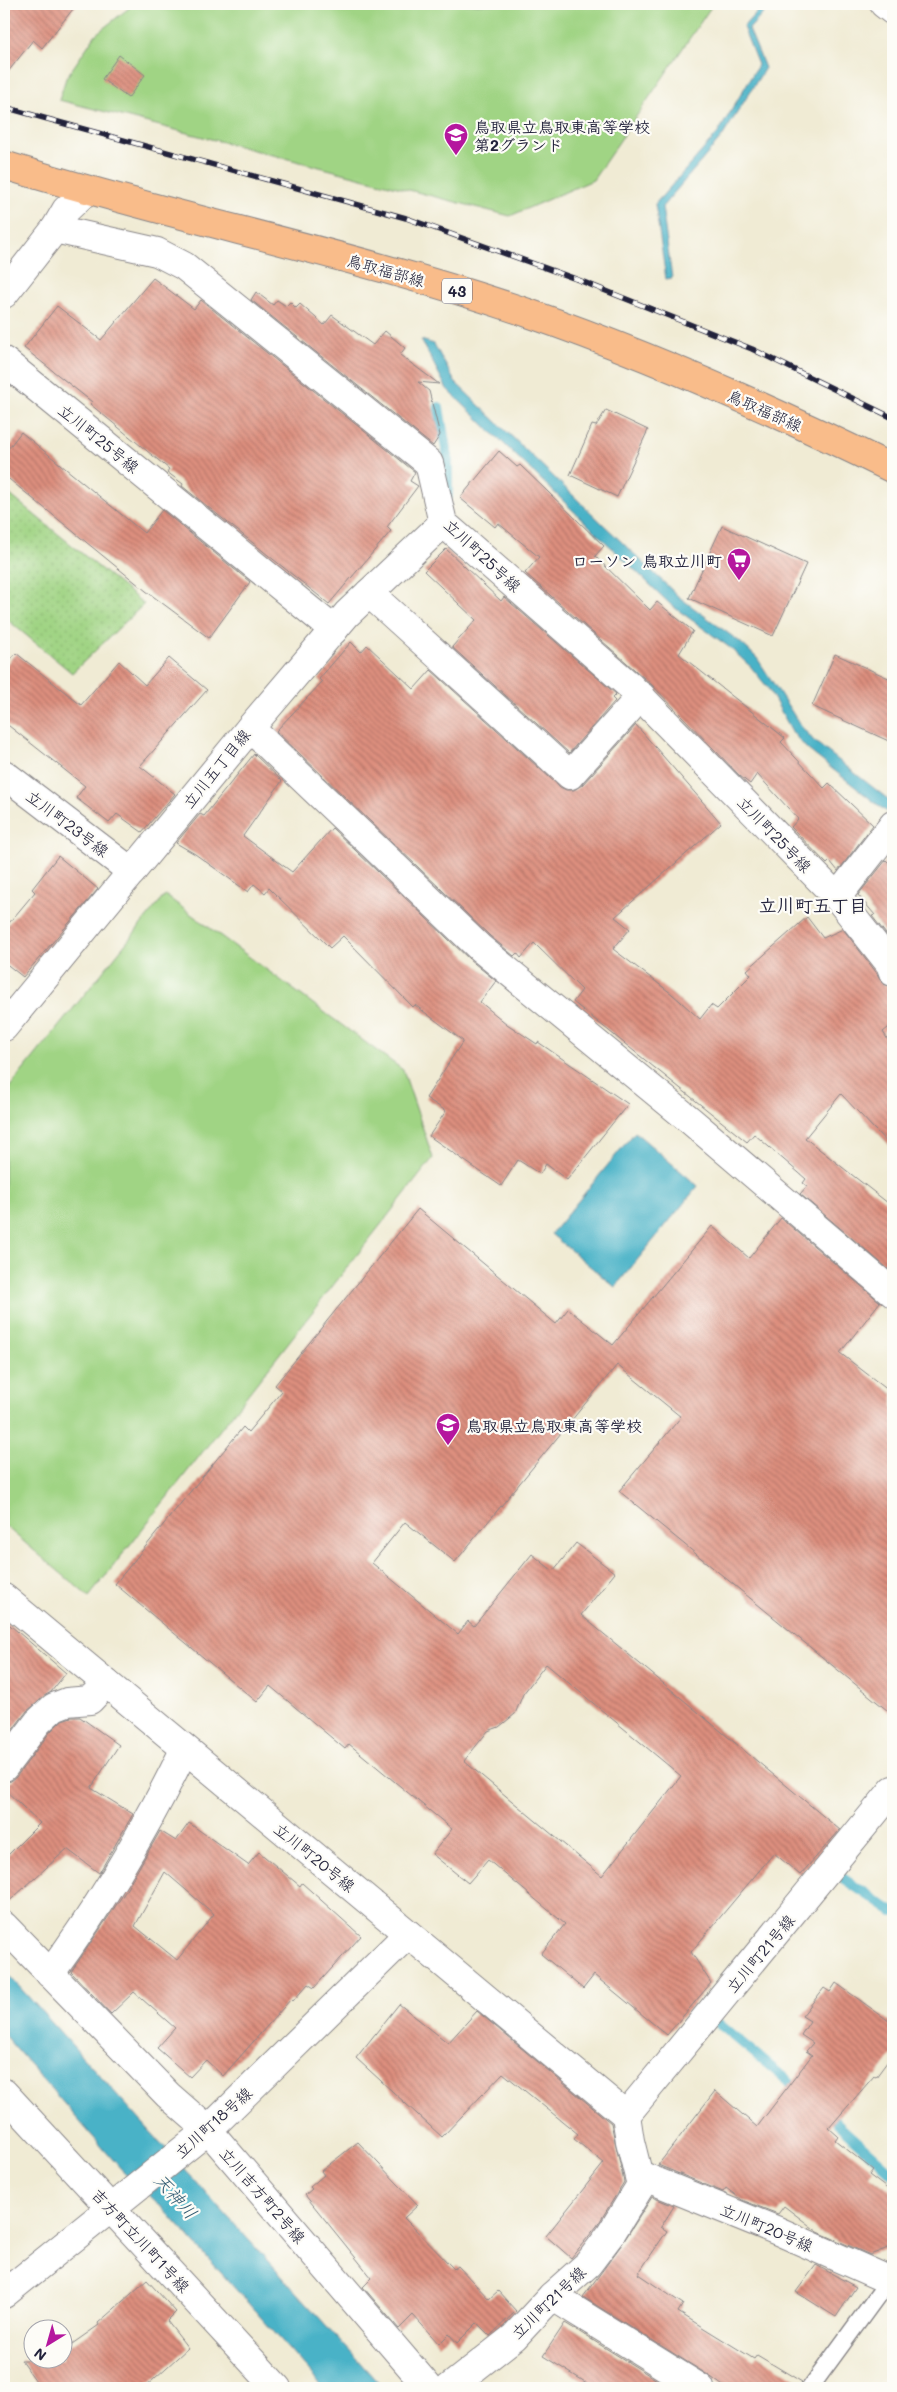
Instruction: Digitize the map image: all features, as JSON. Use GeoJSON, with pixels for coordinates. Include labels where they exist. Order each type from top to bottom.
{"type":"FeatureCollection","features":[{"type":"Feature","properties":{"kind":"main road","name":"鳥取福部線"},"geometry":{"type":"LineString","coordinates":[[4,165],[86,190],[398,273],[528,313],[663,366],[764,409],[893,469]]}},
{"type":"Feature","properties":{"kind":"street"},"geometry":{"type":"LineString","coordinates":[[884,4],[893,12]]}},
{"type":"Feature","properties":{"kind":"street"},"geometry":{"type":"LineString","coordinates":[[4,294],[56,229],[66,210],[86,190]]}},
{"type":"Feature","properties":{"kind":"street","name":"立川町25号線"},"geometry":{"type":"LineString","coordinates":[[56,229],[157,252],[184,266],[429,464],[443,522],[641,696],[837,898]]}},
{"type":"Feature","properties":{"kind":"street","name":"立川町25号線"},"geometry":{"type":"LineString","coordinates":[[4,361],[334,630]]}},
{"type":"Feature","properties":{"kind":"street","name":"立川五丁目線"},"geometry":{"type":"LineString","coordinates":[[4,1027],[250,728],[334,630],[369,593],[443,522]]}},
{"type":"Feature","properties":{"kind":"street"},"geometry":{"type":"LineString","coordinates":[[369,593],[570,775],[641,696]]}},
{"type":"Feature","properties":{"kind":"street"},"geometry":{"type":"LineString","coordinates":[[250,728],[480,948],[691,1121],[893,1293]]}},
{"type":"Feature","properties":{"kind":"street","name":"立川町23号線"},"geometry":{"type":"LineString","coordinates":[[4,774],[132,872]]}},
{"type":"Feature","properties":{"kind":"street"},"geometry":{"type":"LineString","coordinates":[[893,825],[837,898],[890,964],[893,972]]}},
{"type":"Feature","properties":{"kind":"street","name":"立川町20号線"},"geometry":{"type":"LineString","coordinates":[[4,1598],[184,1750],[626,2115]]}},
{"type":"Feature","properties":{"kind":"street"},"geometry":{"type":"LineString","coordinates":[[4,1767],[38,1722],[54,1706],[67,1702],[90,1700],[106,1683]]}},
{"type":"Feature","properties":{"kind":"street"},"geometry":{"type":"LineString","coordinates":[[50,1974],[102,1899],[147,1824],[184,1750]]}},
{"type":"Feature","properties":{"kind":"street","name":"立川町21号線"},"geometry":{"type":"LineString","coordinates":[[626,2115],[893,1790]]}},
{"type":"Feature","properties":{"kind":"street","name":"立川吉方町2号線"},"geometry":{"type":"LineString","coordinates":[[4,1926],[168,2095],[200,2136],[429,2388]]}},
{"type":"Feature","properties":{"kind":"street","name":"立川町18号線"},"geometry":{"type":"LineString","coordinates":[[4,2294],[200,2136],[408,1934]]}},
{"type":"Feature","properties":{"kind":"street","name":"吉方町立川町1号線"},"geometry":{"type":"LineString","coordinates":[[4,2093],[117,2204],[277,2388]]}},
{"type":"Feature","properties":{"kind":"street"},"geometry":{"type":"LineString","coordinates":[[626,2115],[630,2141],[640,2175]]}},
{"type":"Feature","properties":{"kind":"street","name":"立川町20号線"},"geometry":{"type":"LineString","coordinates":[[640,2175],[778,2231],[891,2281]]}},
{"type":"Feature","properties":{"kind":"street","name":"立川町21号線"},"geometry":{"type":"LineString","coordinates":[[449,2388],[514,2337],[552,2296],[588,2264],[610,2235],[642,2185],[640,2175]]}},
{"type":"Feature","properties":{"kind":"street"},"geometry":{"type":"LineString","coordinates":[[552,2296],[700,2388]]}},
{"type":"Feature","properties":{"kind":"lane"},"geometry":{"type":"LineString","coordinates":[[810,2388],[891,2281]]}},
{"type":"Feature","properties":{"kind":"green space","name":"鳥取県立鳥取東高等学校 第2グランド"},"geometry":{"type":"Polygon","coordinates":[[[134,4],[713,4],[593,180],[510,216],[59,100],[66,78],[96,34],[134,4]]]}},
{"type":"Feature","properties":{"kind":"green space"},"geometry":{"type":"Polygon","coordinates":[[[4,490],[144,604],[72,673],[4,617],[4,490]]]}},
{"type":"Feature","properties":{"kind":"green space"},"geometry":{"type":"Polygon","coordinates":[[[165,895],[403,1070],[433,1158],[89,1597],[4,1525],[4,1094],[165,895]]]}},
{"type":"Feature","properties":{"kind":"water"},"geometry":{"type":"Polygon","coordinates":[[[764,4],[772,4],[749,29],[765,68],[722,137],[662,207],[672,278],[666,279],[655,204],[718,133],[758,65],[743,27],[764,4]]]}},
{"type":"Feature","properties":{"kind":"water"},"geometry":{"type":"Polygon","coordinates":[[[421,340],[434,344],[455,382],[679,597],[740,642],[757,658],[801,726],[814,741],[893,803],[892,816],[807,749],[793,733],[768,688],[751,667],[729,647],[671,605],[447,389],[421,340]]]}},
{"type":"Feature","properties":{"kind":"water"},"geometry":{"type":"Polygon","coordinates":[[[635,1132],[698,1186],[615,1287],[551,1234],[635,1132]]]}},
{"type":"Feature","properties":{"kind":"water","name":"天神川"},"geometry":{"type":"Polygon","coordinates":[[[4,1970],[383,2388],[324,2388],[163,2208],[122,2170],[4,2035],[4,1970]]]}},
{"type":"Feature","properties":{"kind":"building"},"geometry":{"type":"Polygon","coordinates":[[[4,4],[77,4],[42,48],[33,40],[4,77],[4,4]]]}},
{"type":"Feature","properties":{"kind":"building"},"geometry":{"type":"Polygon","coordinates":[[[119,55],[145,75],[128,98],[102,79],[119,55]]]}},
{"type":"Feature","properties":{"kind":"building"},"geometry":{"type":"Polygon","coordinates":[[[153,278],[194,309],[201,300],[415,472],[410,481],[418,486],[387,527],[391,531],[329,604],[182,486],[183,484],[167,472],[169,469],[90,404],[92,402],[24,348],[57,306],[101,340],[153,278]]]}},
{"type":"Feature","properties":{"kind":"building"},"geometry":{"type":"Polygon","coordinates":[[[256,292],[273,305],[277,300],[286,306],[290,302],[296,308],[300,304],[324,325],[332,315],[373,345],[385,331],[405,348],[400,355],[439,384],[418,382],[429,391],[440,435],[433,446],[251,300],[256,292]]]}},
{"type":"Feature","properties":{"kind":"building"},"geometry":{"type":"Polygon","coordinates":[[[606,410],[648,430],[617,497],[570,475],[592,425],[596,426],[606,410]]]}},
{"type":"Feature","properties":{"kind":"building"},"geometry":{"type":"Polygon","coordinates":[[[21,432],[144,533],[162,510],[250,582],[209,638],[146,591],[4,475],[4,454],[21,432]]]}},
{"type":"Feature","properties":{"kind":"building"},"geometry":{"type":"Polygon","coordinates":[[[499,451],[517,467],[520,465],[604,546],[595,556],[650,610],[657,602],[693,631],[679,654],[785,738],[781,742],[824,788],[829,783],[873,825],[838,871],[830,861],[827,864],[791,827],[798,819],[757,774],[750,784],[740,776],[652,685],[525,573],[539,557],[498,523],[495,527],[460,498],[499,451]]]}},
{"type":"Feature","properties":{"kind":"building"},"geometry":{"type":"Polygon","coordinates":[[[722,526],[806,564],[773,636],[689,598],[722,526]]]}},
{"type":"Feature","properties":{"kind":"building"},"geometry":{"type":"Polygon","coordinates":[[[446,549],[501,601],[504,597],[616,694],[612,698],[615,701],[569,753],[452,647],[476,620],[424,571],[446,549]]]}},
{"type":"Feature","properties":{"kind":"building"},"geometry":{"type":"Polygon","coordinates":[[[351,642],[361,652],[367,645],[414,689],[431,670],[560,787],[566,790],[574,790],[582,785],[636,725],[721,823],[615,917],[630,929],[613,949],[672,994],[700,1019],[711,1005],[717,1009],[751,975],[747,970],[807,917],[823,938],[843,929],[883,984],[893,987],[893,1024],[883,1032],[893,1048],[893,1149],[841,1094],[805,1138],[893,1207],[893,1273],[800,1194],[807,1186],[803,1183],[806,1179],[754,1134],[747,1142],[573,1002],[582,990],[534,943],[521,958],[517,953],[514,956],[490,936],[276,731],[322,682],[319,679],[351,642]]]}},
{"type":"Feature","properties":{"kind":"building"},"geometry":{"type":"Polygon","coordinates":[[[16,653],[81,705],[119,661],[145,685],[169,658],[207,690],[140,766],[175,794],[142,832],[117,814],[109,823],[76,798],[85,786],[4,722],[4,667],[16,653]]]}},
{"type":"Feature","properties":{"kind":"building"},"geometry":{"type":"Polygon","coordinates":[[[835,654],[893,680],[893,743],[812,706],[835,654]]]}},
{"type":"Feature","properties":{"kind":"building"},"geometry":{"type":"Polygon","coordinates":[[[254,754],[282,781],[243,836],[292,872],[332,828],[469,959],[496,981],[480,1002],[507,1024],[537,1044],[538,1042],[628,1104],[567,1180],[546,1164],[540,1174],[518,1160],[501,1186],[429,1136],[446,1111],[426,1098],[463,1041],[415,1005],[413,1007],[343,936],[330,948],[269,888],[265,893],[254,884],[248,892],[195,854],[176,843],[200,814],[204,816],[254,754]]]}},
{"type":"Feature","properties":{"kind":"building"},"geometry":{"type":"Polygon","coordinates":[[[58,856],[98,889],[23,977],[4,962],[4,929],[35,892],[32,889],[58,856]]]}},
{"type":"Feature","properties":{"kind":"building"},"geometry":{"type":"Polygon","coordinates":[[[886,860],[893,867],[893,943],[872,916],[875,915],[858,895],[886,860]]]}},
{"type":"Feature","properties":{"kind":"building"},"geometry":{"type":"Polygon","coordinates":[[[418,1209],[556,1324],[568,1309],[613,1345],[712,1226],[749,1258],[781,1218],[880,1302],[840,1353],[893,1394],[893,1715],[619,1491],[681,1417],[617,1365],[455,1562],[405,1522],[372,1563],[458,1634],[468,1621],[474,1626],[532,1554],[553,1571],[576,1543],[615,1573],[581,1615],[840,1830],[800,1875],[774,1853],[691,1952],[711,1983],[667,2035],[594,1975],[583,1989],[541,1954],[565,1924],[488,1860],[468,1883],[432,1854],[452,1829],[349,1744],[345,1749],[270,1686],[257,1702],[115,1584],[243,1427],[248,1432],[282,1391],[275,1385],[418,1209]],[[546,1664],[523,1694],[515,1714],[499,1727],[488,1731],[464,1761],[602,1876],[681,1776],[546,1664]]]}},
{"type":"Feature","properties":{"kind":"building"},"geometry":{"type":"Polygon","coordinates":[[[4,1620],[66,1673],[51,1692],[27,1711],[4,1741],[4,1620]]]}},
{"type":"Feature","properties":{"kind":"building"},"geometry":{"type":"Polygon","coordinates":[[[80,1717],[119,1745],[91,1788],[133,1814],[99,1873],[67,1849],[4,1906],[4,1859],[40,1823],[4,1789],[4,1782],[11,1781],[16,1777],[50,1732],[62,1720],[80,1717]]]}},
{"type":"Feature","properties":{"kind":"building"},"geometry":{"type":"Polygon","coordinates":[[[189,1823],[248,1865],[259,1852],[300,1886],[302,1883],[361,1936],[314,1988],[308,1984],[293,2001],[291,1999],[223,2076],[206,2060],[190,2077],[157,2048],[175,2028],[134,1992],[111,2014],[71,1972],[125,1892],[160,1831],[176,1841],[189,1823]],[[165,1872],[135,1926],[177,1960],[214,1914],[165,1872]]]}},
{"type":"Feature","properties":{"kind":"building"},"geometry":{"type":"Polygon","coordinates":[[[836,1983],[893,2024],[893,2054],[876,2077],[874,2076],[829,2128],[838,2136],[835,2140],[873,2170],[869,2175],[893,2193],[893,2246],[870,2255],[818,2232],[784,2206],[778,2214],[742,2200],[726,2188],[723,2192],[658,2165],[715,2091],[757,2127],[812,2055],[806,2051],[813,2043],[801,2035],[810,2021],[802,2016],[824,1988],[830,1992],[836,1983]]]}},
{"type":"Feature","properties":{"kind":"building"},"geometry":{"type":"Polygon","coordinates":[[[399,2004],[448,2043],[477,2011],[611,2123],[624,2182],[597,2226],[571,2258],[546,2236],[604,2163],[574,2139],[578,2134],[503,2073],[442,2137],[356,2058],[399,2004]]]}},
{"type":"Feature","properties":{"kind":"building"},"geometry":{"type":"Polygon","coordinates":[[[358,2142],[418,2205],[404,2218],[454,2269],[458,2266],[489,2299],[498,2291],[516,2311],[490,2336],[477,2323],[457,2343],[449,2334],[439,2344],[413,2315],[399,2329],[363,2287],[372,2278],[305,2195],[312,2189],[310,2187],[324,2175],[321,2171],[358,2142]]]}},
{"type":"Feature","properties":{"kind":"building"},"geometry":{"type":"Polygon","coordinates":[[[652,2197],[674,2206],[661,2227],[667,2231],[638,2274],[683,2304],[678,2312],[754,2359],[757,2355],[802,2382],[800,2388],[726,2388],[583,2297],[622,2244],[652,2197]]]}},
{"type":"Feature","properties":{"kind":"building"},"geometry":{"type":"Polygon","coordinates":[[[816,2265],[856,2287],[836,2317],[796,2292],[816,2265]]]}},
{"type":"Feature","properties":{"kind":"building"},"geometry":{"type":"Polygon","coordinates":[[[147,2280],[176,2312],[167,2321],[188,2348],[144,2388],[41,2388],[28,2370],[72,2370],[72,2344],[99,2325],[98,2323],[147,2280]]]}},
{"type":"Feature","properties":{"kind":"building"},"geometry":{"type":"Polygon","coordinates":[[[565,2323],[657,2380],[652,2388],[595,2388],[543,2356],[565,2323]]]}},
{"type":"Feature","properties":{"kind":"waterway"},"geometry":{"type":"LineString","coordinates":[[439,407],[448,461],[448,496]]}},
{"type":"Feature","properties":{"kind":"waterway"},"geometry":{"type":"LineString","coordinates":[[841,1877],[893,1912]]}},
{"type":"Feature","properties":{"kind":"waterway"},"geometry":{"type":"LineString","coordinates":[[718,2023],[800,2091]]}},
{"type":"Feature","properties":{"kind":"waterway"},"geometry":{"type":"LineString","coordinates":[[826,2113],[893,2174]]}},
{"type":"Feature","properties":{"kind":"railway"},"geometry":{"type":"LineString","coordinates":[[4,107],[406,218],[576,279],[752,349],[893,418]]}},
{"type":"Feature","properties":{"kind":"place","name":"鳥取県立鳥取東高等学校 第2グランド"},"geometry":{"type":"Point","coordinates":[456,156]}},
{"type":"Feature","properties":{"kind":"place","name":"ローソン 鳥取立川町"},"geometry":{"type":"Point","coordinates":[739,581]}},
{"type":"Feature","properties":{"kind":"place","name":"鳥取県立鳥取東高等学校"},"geometry":{"type":"Point","coordinates":[448,1446]}},
{"type":"Feature","properties":{"kind":"district","name":"立川町五丁目"},"geometry":{"type":"Point","coordinates":[813,905]}}]}
